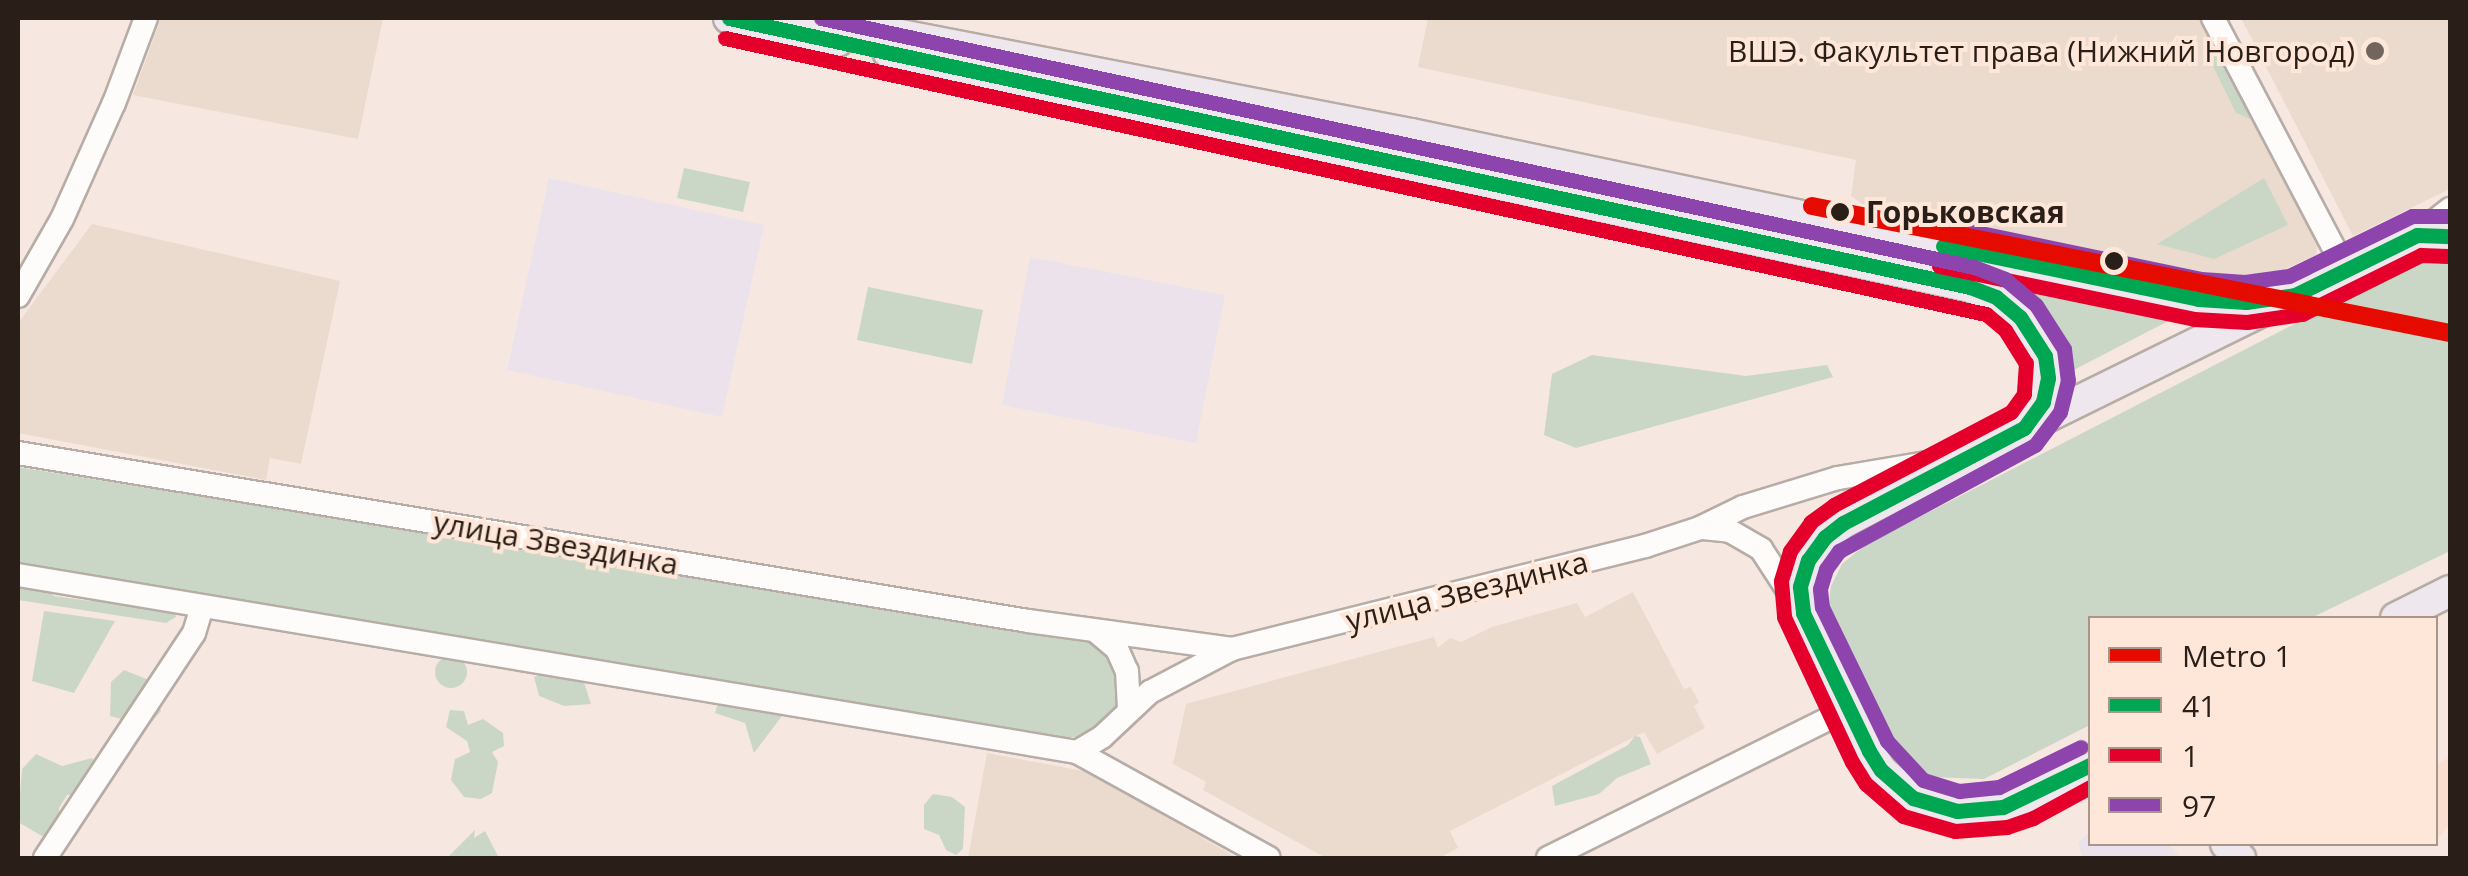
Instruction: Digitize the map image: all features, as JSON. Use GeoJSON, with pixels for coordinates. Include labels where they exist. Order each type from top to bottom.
{"type":"FeatureCollection","features":[{"type":"Feature","properties":{"kind":"main road"},"geometry":{"type":"LineString","coordinates":[[730,18],[1970,287],[1996,297],[2020,316],[2045,356],[2048,378],[2043,402],[2024,428]]}},
{"type":"Feature","properties":{"kind":"main road"},"geometry":{"type":"LineString","coordinates":[[813,18],[1411,134],[2198,299],[2246,302],[2295,295]]}},
{"type":"Feature","properties":{"kind":"main road"},"geometry":{"type":"LineString","coordinates":[[2088,765],[2003,807],[1957,811],[1912,798],[1882,770],[1802,612],[1800,587],[1808,560],[1824,537],[1844,522],[2024,428],[2416,235],[2450,236]]}},
{"type":"Feature","properties":{"kind":"main road"},"geometry":{"type":"LineString","coordinates":[[2400,616],[2450,591]]}},
{"type":"Feature","properties":{"kind":"street"},"geometry":{"type":"LineString","coordinates":[[18,296],[62,219],[114,103],[146,18]]}},
{"type":"Feature","properties":{"kind":"street"},"geometry":{"type":"LineString","coordinates":[[2213,18],[2345,269]]}},
{"type":"Feature","properties":{"kind":"street"},"geometry":{"type":"LineString","coordinates":[[2416,235],[2450,209]]}},
{"type":"Feature","properties":{"kind":"street","name":"улица Звездинка"},"geometry":{"type":"LineString","coordinates":[[18,453],[1095,631],[1232,648]]}},
{"type":"Feature","properties":{"kind":"street","name":"улица Звездинка"},"geometry":{"type":"LineString","coordinates":[[1077,752],[1102,737],[1150,692],[1232,648],[1630,550],[1700,528],[1743,507],[1838,478],[1974,454]]}},
{"type":"Feature","properties":{"kind":"street"},"geometry":{"type":"LineString","coordinates":[[1700,528],[1730,530],[1761,549],[1802,612]]}},
{"type":"Feature","properties":{"kind":"street"},"geometry":{"type":"LineString","coordinates":[[18,575],[1077,752],[1270,858]]}},
{"type":"Feature","properties":{"kind":"street"},"geometry":{"type":"LineString","coordinates":[[45,858],[194,632],[202,606]]}},
{"type":"Feature","properties":{"kind":"street"},"geometry":{"type":"LineString","coordinates":[[1095,631],[1118,649],[1128,671],[1129,708]]}},
{"type":"Feature","properties":{"kind":"street"},"geometry":{"type":"LineString","coordinates":[[1548,858],[1848,709]]}},
{"type":"Feature","properties":{"kind":"shaded area"},"geometry":{"type":"Polygon","coordinates":[[[161,18],[383,18],[358,139],[133,95],[161,18]]]}},
{"type":"Feature","properties":{"kind":"shaded area"},"geometry":{"type":"Polygon","coordinates":[[[1428,18],[2202,18],[2318,243],[2316,255],[2263,279],[2239,279],[1862,204],[1851,196],[1856,160],[1418,67],[1428,18]]]}},
{"type":"Feature","properties":{"kind":"shaded area"},"geometry":{"type":"Polygon","coordinates":[[[2241,18],[2450,18],[2450,189],[2353,236],[2241,18]]]}},
{"type":"Feature","properties":{"kind":"shaded area"},"geometry":{"type":"Polygon","coordinates":[[[549,178],[764,225],[722,417],[507,370],[549,178]]]}},
{"type":"Feature","properties":{"kind":"shaded area"},"geometry":{"type":"Polygon","coordinates":[[[92,224],[340,281],[301,464],[270,458],[266,480],[18,433],[18,323],[92,224]]]}},
{"type":"Feature","properties":{"kind":"shaded area"},"geometry":{"type":"Polygon","coordinates":[[[1030,257],[1225,295],[1196,443],[1002,405],[1030,257]]]}},
{"type":"Feature","properties":{"kind":"shaded area"},"geometry":{"type":"Polygon","coordinates":[[[1633,592],[1684,689],[1691,687],[1699,702],[1694,706],[1705,728],[1657,754],[1644,732],[1450,831],[1458,848],[1439,858],[1326,858],[1203,790],[1206,782],[1173,764],[1186,704],[1434,637],[1438,648],[1450,638],[1461,642],[1492,627],[1577,603],[1585,617],[1633,592]]]}},
{"type":"Feature","properties":{"kind":"shaded area"},"geometry":{"type":"Polygon","coordinates":[[[987,753],[1089,772],[1237,858],[968,858],[987,753]]]}},
{"type":"Feature","properties":{"kind":"shaded area"},"geometry":{"type":"Polygon","coordinates":[[[2450,757],[2450,825],[2438,839],[2438,764],[2450,757]]]}},
{"type":"Feature","properties":{"kind":"shaded area"},"geometry":{"type":"Polygon","coordinates":[[[2088,833],[2088,846],[2169,846],[2182,858],[2083,858],[2078,843],[2088,833]]]}},
{"type":"Feature","properties":{"kind":"green space"},"geometry":{"type":"Polygon","coordinates":[[[2219,41],[2260,100],[2250,119],[2236,113],[2206,52],[2219,41]]]}},
{"type":"Feature","properties":{"kind":"green space"},"geometry":{"type":"Polygon","coordinates":[[[684,168],[750,182],[743,212],[677,198],[684,168]]]}},
{"type":"Feature","properties":{"kind":"green space"},"geometry":{"type":"Polygon","coordinates":[[[2264,178],[2288,225],[2214,259],[2157,244],[2264,178]]]}},
{"type":"Feature","properties":{"kind":"green space"},"geometry":{"type":"Polygon","coordinates":[[[2422,263],[2450,263],[2450,551],[2315,616],[2088,616],[2088,726],[1984,779],[1928,777],[1908,763],[1884,730],[1828,610],[1831,586],[1842,564],[1865,545],[2366,287],[2422,263]]]}},
{"type":"Feature","properties":{"kind":"green space"},"geometry":{"type":"Polygon","coordinates":[[[2027,279],[2182,314],[2066,374],[2051,320],[2022,283],[2027,279]]]}},
{"type":"Feature","properties":{"kind":"green space"},"geometry":{"type":"Polygon","coordinates":[[[868,287],[983,310],[972,364],[857,340],[868,287]]]}},
{"type":"Feature","properties":{"kind":"green space"},"geometry":{"type":"Polygon","coordinates":[[[1592,355],[1746,376],[1827,365],[1833,377],[1576,448],[1544,435],[1552,374],[1592,355]]]}},
{"type":"Feature","properties":{"kind":"green space"},"geometry":{"type":"Polygon","coordinates":[[[18,467],[1090,640],[1103,646],[1116,667],[1119,700],[1109,719],[1083,736],[1063,738],[18,565],[18,467]]]}},
{"type":"Feature","properties":{"kind":"green space"},"geometry":{"type":"Polygon","coordinates":[[[18,578],[45,586],[54,596],[91,601],[103,598],[174,611],[176,617],[166,623],[18,600],[18,578]]]}},
{"type":"Feature","properties":{"kind":"green space"},"geometry":{"type":"Polygon","coordinates":[[[44,611],[115,621],[74,693],[32,681],[44,611]]]}},
{"type":"Feature","properties":{"kind":"green space"},"geometry":{"type":"Polygon","coordinates":[[[451,656],[463,660],[467,672],[463,684],[451,688],[439,684],[435,672],[439,660],[451,656]]]}},
{"type":"Feature","properties":{"kind":"green space"},"geometry":{"type":"Polygon","coordinates":[[[124,670],[149,680],[161,711],[148,726],[110,716],[111,682],[124,670]]]}},
{"type":"Feature","properties":{"kind":"green space"},"geometry":{"type":"Polygon","coordinates":[[[549,671],[584,682],[591,704],[564,706],[539,696],[534,677],[549,671]]]}},
{"type":"Feature","properties":{"kind":"green space"},"geometry":{"type":"Polygon","coordinates":[[[726,702],[778,707],[782,716],[754,753],[745,723],[715,713],[717,706],[726,702]]]}},
{"type":"Feature","properties":{"kind":"green space"},"geometry":{"type":"Polygon","coordinates":[[[450,710],[464,711],[468,725],[483,719],[503,733],[504,746],[492,752],[498,762],[492,793],[481,799],[464,797],[451,780],[455,759],[470,752],[467,741],[446,727],[450,710]]]}},
{"type":"Feature","properties":{"kind":"green space"},"geometry":{"type":"Polygon","coordinates":[[[1635,736],[1640,737],[1651,764],[1617,778],[1599,794],[1555,806],[1552,786],[1628,745],[1635,736]]]}},
{"type":"Feature","properties":{"kind":"green space"},"geometry":{"type":"Polygon","coordinates":[[[36,754],[62,766],[92,758],[103,771],[93,793],[67,795],[59,808],[58,830],[42,836],[18,822],[22,769],[36,754]]]}},
{"type":"Feature","properties":{"kind":"green space"},"geometry":{"type":"Polygon","coordinates":[[[933,794],[952,797],[965,807],[963,849],[956,855],[946,850],[939,835],[924,829],[924,805],[933,794]]]}},
{"type":"Feature","properties":{"kind":"green space"},"geometry":{"type":"Polygon","coordinates":[[[475,830],[474,838],[485,831],[499,858],[447,858],[475,830]]]}},
{"type":"Feature","properties":{"kind":"metro line","name":"1"},"geometry":{"type":"LineString","coordinates":[[1812,206],[2450,333]]}},
{"type":"Feature","properties":{"kind":"transit line","name":"41"},"geometry":{"type":"LineString","coordinates":[[729,18],[1970,287],[1996,297],[2020,317],[2045,356],[2048,378],[2043,402],[2024,428],[1843,523],[1825,537],[1808,560],[1800,587],[1803,613],[1869,751],[1881,770],[1913,798],[1957,811],[2003,807],[2088,766]]}},
{"type":"Feature","properties":{"kind":"transit line","name":"97"},"geometry":{"type":"LineString","coordinates":[[821,18],[1974,267],[2005,279],[2036,305],[2064,349],[2068,380],[2060,412],[2035,445],[1839,551],[1826,569],[1820,589],[1822,607],[1887,741],[1923,780],[1959,791],[1999,787],[2081,747]]}},
{"type":"Feature","properties":{"kind":"transit line","name":"1"},"geometry":{"type":"LineString","coordinates":[[725,38],[1986,314],[2005,330],[2026,363],[2024,394],[2011,412],[1834,505],[1811,522],[1790,551],[1781,581],[1784,617],[1852,762],[1866,784],[1903,816],[1955,831],[2007,827],[2033,818],[2088,788]]}},
{"type":"Feature","properties":{"kind":"transit line","name":"97"},"geometry":{"type":"LineString","coordinates":[[1947,226],[2201,279],[2245,282],[2289,276],[2412,216],[2450,216]]}},
{"type":"Feature","properties":{"kind":"transit line","name":"41"},"geometry":{"type":"LineString","coordinates":[[1943,246],[2198,299],[2246,302],[2295,295],[2417,235],[2450,236]]}},
{"type":"Feature","properties":{"kind":"transit line","name":"1"},"geometry":{"type":"LineString","coordinates":[[1939,266],[2194,319],[2247,322],[2302,314],[2421,255],[2449,256]]}},
{"type":"Feature","properties":{"kind":"place","name":"ВШЭ. Факультет права (Нижний Новгород)"},"geometry":{"type":"Point","coordinates":[2375,51]}},
{"type":"Feature","properties":{"kind":"place","name":"Горьковская"},"geometry":{"type":"Point","coordinates":[1840,212]}}]}
